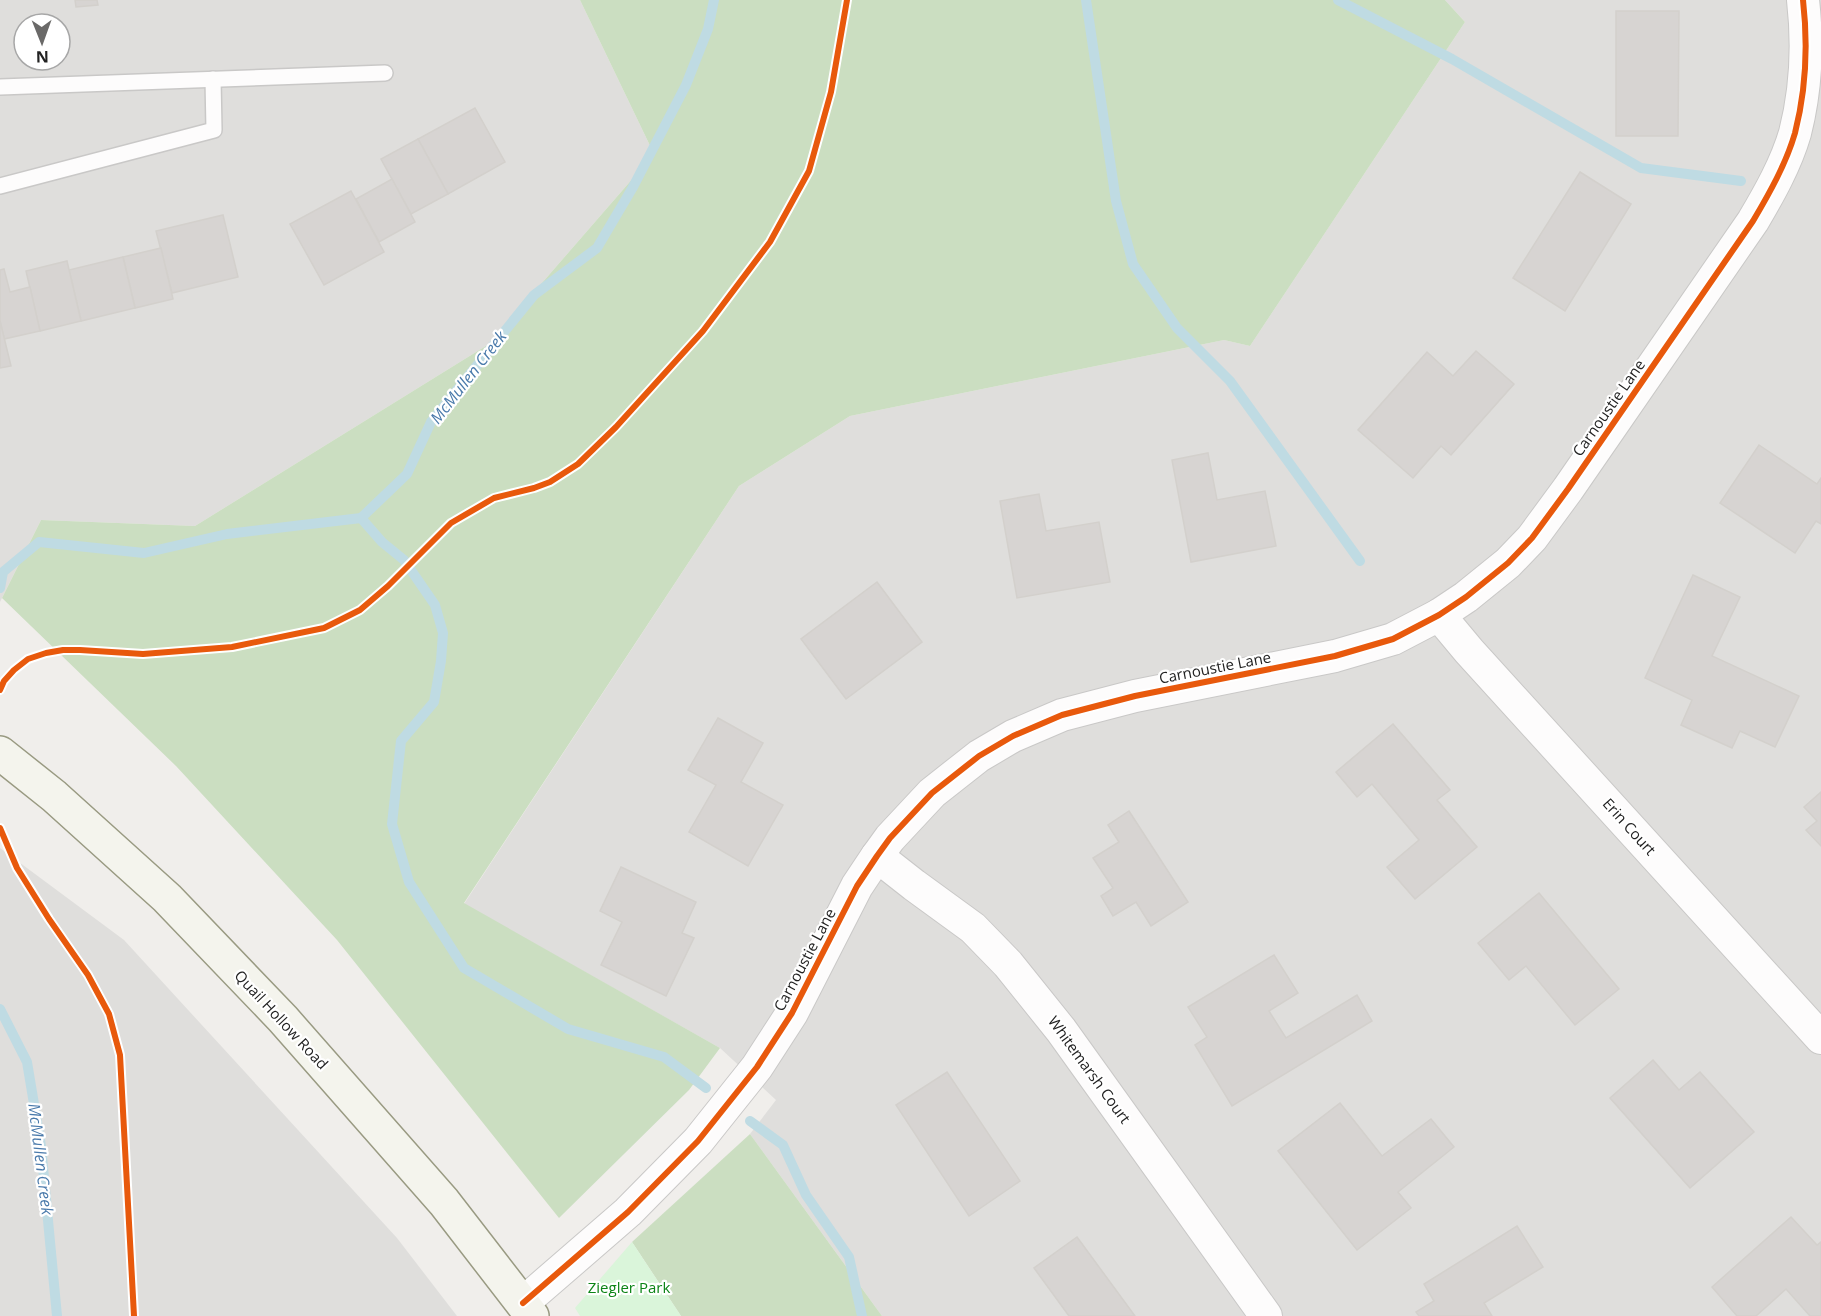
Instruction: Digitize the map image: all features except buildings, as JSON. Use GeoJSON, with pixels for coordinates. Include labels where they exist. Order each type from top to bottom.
{"type":"FeatureCollection","features":[{"type":"Feature","properties":{"kind":"main road","name":"Quail Hollow Road"},"geometry":{"type":"LineString","coordinates":[[0,753],[54,796],[167,898],[283,1019],[444,1202],[528,1309]]}},
{"type":"Feature","properties":{"kind":"street","name":"Carnoustie Lane"},"geometry":{"type":"LineString","coordinates":[[528,1309],[699,1141],[757,1067],[792,1013],[857,886],[890,838],[932,793],[979,756],[1013,736],[1062,715],[1135,696],[1335,656],[1393,639],[1466,597],[1508,563],[1532,538],[1568,489],[1743,236],[1773,188],[1794,135],[1803,92],[1807,30],[1803,0]]}},
{"type":"Feature","properties":{"kind":"street","name":"Erin Court"},"geometry":{"type":"LineString","coordinates":[[1438,615],[1468,651],[1821,1038]]}},
{"type":"Feature","properties":{"kind":"street","name":"Whitemarsh Court"},"geometry":{"type":"LineString","coordinates":[[877,856],[972,928],[1008,964],[1061,1030],[1266,1316]]}},
{"type":"Feature","properties":{"kind":"lane"},"geometry":{"type":"LineString","coordinates":[[0,87],[385,73]]}},
{"type":"Feature","properties":{"kind":"lane"},"geometry":{"type":"LineString","coordinates":[[0,186],[214,130],[213,79]]}},
{"type":"Feature","properties":{"kind":"shaded area"},"geometry":{"type":"Polygon","coordinates":[[[0,0],[580,0],[654,154],[489,344],[195,526],[41,520],[0,602],[0,0]]]}},
{"type":"Feature","properties":{"kind":"shaded area"},"geometry":{"type":"Polygon","coordinates":[[[1445,0],[1821,0],[1821,1316],[882,1316],[750,1134],[776,1100],[720,1048],[464,904],[739,486],[850,416],[1224,340],[1250,346],[1465,22],[1445,0]]]}},
{"type":"Feature","properties":{"kind":"shaded area"},"geometry":{"type":"Polygon","coordinates":[[[0,848],[124,940],[397,1238],[457,1316],[0,1316],[0,848]]]}},
{"type":"Feature","properties":{"kind":"green space"},"geometry":{"type":"Polygon","coordinates":[[[580,0],[1445,0],[1465,22],[1250,346],[1224,340],[850,416],[739,486],[464,903],[720,1048],[689,1090],[559,1218],[337,940],[176,766],[2,598],[41,520],[195,526],[489,344],[654,154],[580,0]]]}},
{"type":"Feature","properties":{"kind":"green space"},"geometry":{"type":"Polygon","coordinates":[[[750,1134],[882,1316],[681,1316],[632,1242],[750,1134]]]}},
{"type":"Feature","properties":{"kind":"green space","name":"Ziegler Park"},"geometry":{"type":"Polygon","coordinates":[[[632,1242],[681,1316],[580,1316],[575,1308],[632,1242]]]}},
{"type":"Feature","properties":{"kind":"waterway","name":"McMullen Creek"},"geometry":{"type":"LineString","coordinates":[[0,588],[3,572],[39,542],[144,553],[227,534],[361,518],[407,474],[431,422],[534,295],[597,248],[633,187],[686,85],[708,29],[714,0]]}},
{"type":"Feature","properties":{"kind":"waterway"},"geometry":{"type":"LineString","coordinates":[[1086,0],[1116,201],[1133,264],[1177,328],[1230,381],[1360,561]]}},
{"type":"Feature","properties":{"kind":"waterway"},"geometry":{"type":"LineString","coordinates":[[1338,0],[1452,59],[1641,168],[1741,181]]}},
{"type":"Feature","properties":{"kind":"waterway"},"geometry":{"type":"LineString","coordinates":[[361,518],[382,542],[404,560],[435,605],[443,633],[434,702],[401,741],[392,824],[409,882],[464,968],[568,1029],[664,1057],[706,1088]]}},
{"type":"Feature","properties":{"kind":"waterway","name":"McMullen Creek"},"geometry":{"type":"LineString","coordinates":[[0,1009],[27,1062],[41,1146],[57,1316]]}},
{"type":"Feature","properties":{"kind":"waterway"},"geometry":{"type":"LineString","coordinates":[[750,1121],[783,1145],[806,1195],[849,1257],[862,1316]]}},
{"type":"Feature","properties":{"kind":"cycle path"},"geometry":{"type":"LineString","coordinates":[[0,690],[4,681],[14,670],[28,659],[46,653],[80,650],[143,654],[232,647],[324,628],[360,610],[388,586],[451,523],[494,498],[550,482],[578,464],[616,427],[703,331],[770,242],[809,171],[831,92],[847,0]]}},
{"type":"Feature","properties":{"kind":"cycle path"},"geometry":{"type":"LineString","coordinates":[[523,1303],[628,1212],[698,1141],[757,1067],[792,1013],[857,886],[890,838],[932,793],[979,756],[1013,736],[1062,715],[1135,696],[1335,656],[1393,639],[1439,615],[1466,597],[1508,563],[1532,538],[1568,489],[1753,221],[1771,189],[1791,145],[1802,100],[1806,50],[1803,0]]}},
{"type":"Feature","properties":{"kind":"cycle path"},"geometry":{"type":"LineString","coordinates":[[0,828],[17,868],[88,975],[109,1014],[120,1055],[134,1316]]}}]}
